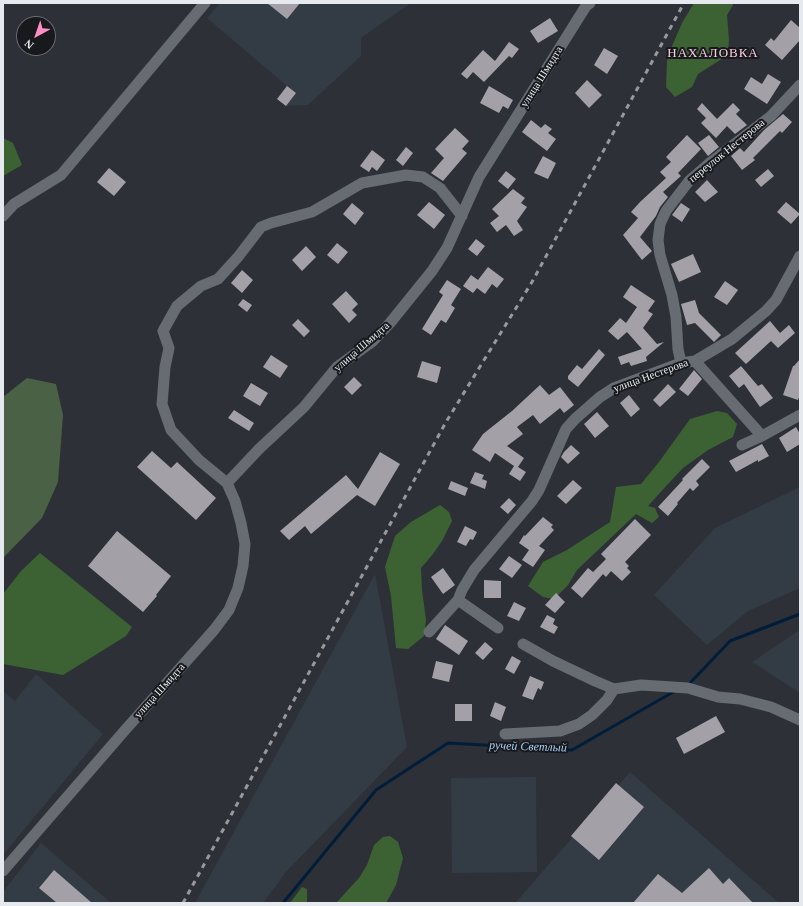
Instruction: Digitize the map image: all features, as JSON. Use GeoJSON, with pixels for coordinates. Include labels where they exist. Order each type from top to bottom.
{"type":"FeatureCollection","features":[{"type":"Feature","properties":{"kind":"street"},"geometry":{"type":"LineString","coordinates":[[3,216],[14,204],[61,175],[205,3]]}},
{"type":"Feature","properties":{"kind":"street","name":"улица Шмидта"},"geometry":{"type":"LineString","coordinates":[[3,871],[214,630],[229,610],[238,588],[244,566],[244,544],[241,523],[227,483],[259,449],[304,407],[337,367],[373,341],[390,323],[432,271],[447,248],[479,177],[582,13],[590,3]]}},
{"type":"Feature","properties":{"kind":"street","name":"переулок Нестерова"},"geometry":{"type":"LineString","coordinates":[[681,363],[678,349],[675,309],[660,255],[658,240],[660,224],[666,211],[689,181],[711,162],[771,116],[800,85]]}},
{"type":"Feature","properties":{"kind":"street"},"geometry":{"type":"LineString","coordinates":[[227,483],[198,460],[171,430],[162,404],[165,367],[169,348],[163,331],[177,306],[201,286],[218,278],[238,257],[261,227],[312,212],[362,183],[406,175],[423,176],[440,188],[462,216]]}},
{"type":"Feature","properties":{"kind":"street","name":"улица Нестерова"},"geometry":{"type":"LineString","coordinates":[[429,632],[460,595],[474,570],[532,501],[566,429],[575,419],[600,397],[614,388],[681,363],[695,361],[732,339],[766,311],[776,300],[800,256]]}},
{"type":"Feature","properties":{"kind":"street"},"geometry":{"type":"LineString","coordinates":[[695,361],[762,436]]}},
{"type":"Feature","properties":{"kind":"street"},"geometry":{"type":"LineString","coordinates":[[742,445],[800,415]]}},
{"type":"Feature","properties":{"kind":"street"},"geometry":{"type":"LineString","coordinates":[[460,595],[498,628]]}},
{"type":"Feature","properties":{"kind":"street"},"geometry":{"type":"LineString","coordinates":[[522,644],[553,662],[614,689],[641,685],[688,688],[718,697],[740,699],[771,707],[800,720]]}},
{"type":"Feature","properties":{"kind":"street"},"geometry":{"type":"LineString","coordinates":[[505,734],[560,730],[580,724],[592,715],[607,700],[614,689]]}},
{"type":"Feature","properties":{"kind":"shaded area"},"geometry":{"type":"Polygon","coordinates":[[[220,3],[411,3],[361,38],[361,56],[308,105],[286,106],[277,99],[287,86],[207,18],[220,3]]]}},
{"type":"Feature","properties":{"kind":"shaded area"},"geometry":{"type":"Polygon","coordinates":[[[800,487],[800,588],[748,611],[707,645],[654,595],[715,528],[800,487]]]}},
{"type":"Feature","properties":{"kind":"shaded area"},"geometry":{"type":"Polygon","coordinates":[[[375,574],[407,747],[286,872],[263,903],[195,903],[375,574]]]}},
{"type":"Feature","properties":{"kind":"shaded area"},"geometry":{"type":"Polygon","coordinates":[[[800,630],[800,693],[752,662],[800,630]]]}},
{"type":"Feature","properties":{"kind":"shaded area"},"geometry":{"type":"Polygon","coordinates":[[[36,674],[103,734],[3,855],[3,691],[15,701],[36,674]]]}},
{"type":"Feature","properties":{"kind":"shaded area"},"geometry":{"type":"Polygon","coordinates":[[[630,772],[779,903],[515,903],[630,772]]]}},
{"type":"Feature","properties":{"kind":"shaded area"},"geometry":{"type":"Polygon","coordinates":[[[536,777],[537,872],[452,873],[451,778],[536,777]]]}},
{"type":"Feature","properties":{"kind":"shaded area"},"geometry":{"type":"Polygon","coordinates":[[[41,843],[111,903],[3,903],[3,892],[41,843]]]}},
{"type":"Feature","properties":{"kind":"green space"},"geometry":{"type":"Polygon","coordinates":[[[694,3],[733,3],[727,15],[729,40],[728,55],[698,74],[692,87],[675,97],[666,87],[667,61],[682,23],[694,3]]]}},
{"type":"Feature","properties":{"kind":"green space"},"geometry":{"type":"Polygon","coordinates":[[[3,138],[13,143],[22,165],[3,176],[3,138]]]}},
{"type":"Feature","properties":{"kind":"green space"},"geometry":{"type":"Polygon","coordinates":[[[27,378],[56,384],[63,415],[58,482],[42,518],[3,558],[3,397],[27,378]]]}},
{"type":"Feature","properties":{"kind":"green space"},"geometry":{"type":"Polygon","coordinates":[[[717,411],[727,413],[737,424],[733,437],[708,450],[683,468],[667,485],[648,506],[655,508],[659,517],[652,523],[636,514],[577,570],[568,585],[554,599],[543,597],[528,586],[543,562],[567,550],[610,522],[616,487],[641,484],[690,419],[717,411]]]}},
{"type":"Feature","properties":{"kind":"green space"},"geometry":{"type":"Polygon","coordinates":[[[440,505],[449,512],[452,521],[442,541],[421,568],[426,620],[424,636],[408,649],[396,648],[391,596],[385,567],[395,536],[411,522],[440,505]]]}},
{"type":"Feature","properties":{"kind":"green space"},"geometry":{"type":"Polygon","coordinates":[[[40,553],[132,627],[126,636],[63,675],[3,664],[3,594],[21,571],[40,553]]]}},
{"type":"Feature","properties":{"kind":"green space"},"geometry":{"type":"Polygon","coordinates":[[[390,836],[398,842],[403,858],[396,885],[386,903],[336,903],[359,878],[367,865],[374,845],[383,837],[390,836]]]}},
{"type":"Feature","properties":{"kind":"green space"},"geometry":{"type":"Polygon","coordinates":[[[302,887],[307,889],[307,903],[290,903],[302,887]]]}},
{"type":"Feature","properties":{"kind":"building"},"geometry":{"type":"Polygon","coordinates":[[[267,3],[300,3],[287,19],[267,3]]]}},
{"type":"Feature","properties":{"kind":"building"},"geometry":{"type":"Polygon","coordinates":[[[550,18],[558,31],[538,43],[530,31],[550,18]]]}},
{"type":"Feature","properties":{"kind":"building"},"geometry":{"type":"Polygon","coordinates":[[[791,20],[800,28],[800,40],[782,60],[765,45],[771,38],[774,41],[791,20]]]}},
{"type":"Feature","properties":{"kind":"building"},"geometry":{"type":"Polygon","coordinates":[[[509,42],[519,49],[512,58],[509,56],[484,82],[473,72],[467,79],[461,74],[483,50],[495,61],[509,42]]]}},
{"type":"Feature","properties":{"kind":"building"},"geometry":{"type":"Polygon","coordinates":[[[604,48],[618,56],[607,74],[594,65],[604,48]]]}},
{"type":"Feature","properties":{"kind":"building"},"geometry":{"type":"Polygon","coordinates":[[[768,74],[781,82],[767,104],[744,89],[751,77],[762,84],[768,74]]]}},
{"type":"Feature","properties":{"kind":"building"},"geometry":{"type":"Polygon","coordinates":[[[587,80],[602,95],[589,108],[575,93],[587,80]]]}},
{"type":"Feature","properties":{"kind":"building"},"geometry":{"type":"Polygon","coordinates":[[[287,86],[296,93],[286,106],[277,99],[287,86]]]}},
{"type":"Feature","properties":{"kind":"building"},"geometry":{"type":"Polygon","coordinates":[[[489,86],[513,100],[508,109],[503,106],[499,113],[480,103],[489,86]]]}},
{"type":"Feature","properties":{"kind":"building"},"geometry":{"type":"Polygon","coordinates":[[[702,103],[717,119],[733,103],[740,110],[736,114],[747,125],[735,134],[727,126],[716,138],[701,123],[706,118],[697,109],[702,103]]]}},
{"type":"Feature","properties":{"kind":"building"},"geometry":{"type":"Polygon","coordinates":[[[783,114],[792,122],[782,133],[780,131],[753,158],[755,160],[742,170],[731,156],[740,148],[744,152],[764,130],[783,114]]]}},
{"type":"Feature","properties":{"kind":"building"},"geometry":{"type":"Polygon","coordinates":[[[531,120],[541,128],[545,124],[552,129],[548,133],[556,139],[547,151],[522,132],[531,120]]]}},
{"type":"Feature","properties":{"kind":"building"},"geometry":{"type":"Polygon","coordinates":[[[455,128],[469,141],[462,149],[467,153],[443,181],[431,173],[444,158],[435,149],[455,128]]]}},
{"type":"Feature","properties":{"kind":"building"},"geometry":{"type":"Polygon","coordinates":[[[687,135],[701,149],[678,173],[681,176],[663,192],[668,197],[640,237],[652,251],[642,260],[623,235],[638,218],[631,212],[666,178],[660,172],[671,162],[666,157],[687,135]]]}},
{"type":"Feature","properties":{"kind":"building"},"geometry":{"type":"Polygon","coordinates":[[[709,135],[719,147],[708,156],[698,143],[709,135]]]}},
{"type":"Feature","properties":{"kind":"building"},"geometry":{"type":"Polygon","coordinates":[[[406,147],[413,153],[403,166],[396,160],[406,147]]]}},
{"type":"Feature","properties":{"kind":"building"},"geometry":{"type":"Polygon","coordinates":[[[372,150],[385,160],[377,171],[372,167],[369,172],[360,166],[372,150]]]}},
{"type":"Feature","properties":{"kind":"building"},"geometry":{"type":"Polygon","coordinates":[[[543,156],[556,163],[548,179],[534,173],[543,156]]]}},
{"type":"Feature","properties":{"kind":"building"},"geometry":{"type":"Polygon","coordinates":[[[109,168],[126,182],[114,196],[97,182],[109,168]]]}},
{"type":"Feature","properties":{"kind":"building"},"geometry":{"type":"Polygon","coordinates":[[[768,169],[774,176],[761,187],[755,180],[768,169]]]}},
{"type":"Feature","properties":{"kind":"building"},"geometry":{"type":"Polygon","coordinates":[[[506,171],[516,179],[508,189],[498,181],[506,171]]]}},
{"type":"Feature","properties":{"kind":"building"},"geometry":{"type":"Polygon","coordinates":[[[707,180],[718,192],[705,202],[695,192],[707,180]]]}},
{"type":"Feature","properties":{"kind":"building"},"geometry":{"type":"Polygon","coordinates":[[[513,189],[525,198],[521,203],[527,207],[517,221],[523,230],[514,236],[506,225],[497,232],[490,223],[499,216],[492,209],[513,189]]]}},
{"type":"Feature","properties":{"kind":"building"},"geometry":{"type":"Polygon","coordinates":[[[429,202],[445,215],[434,229],[417,215],[429,202]]]}},
{"type":"Feature","properties":{"kind":"building"},"geometry":{"type":"Polygon","coordinates":[[[786,202],[800,214],[791,224],[777,212],[786,202]]]}},
{"type":"Feature","properties":{"kind":"building"},"geometry":{"type":"Polygon","coordinates":[[[352,203],[364,213],[355,225],[343,214],[352,203]]]}},
{"type":"Feature","properties":{"kind":"building"},"geometry":{"type":"Polygon","coordinates":[[[681,203],[690,209],[682,222],[672,215],[681,203]]]}},
{"type":"Feature","properties":{"kind":"building"},"geometry":{"type":"Polygon","coordinates":[[[476,239],[485,246],[477,256],[468,249],[476,239]]]}},
{"type":"Feature","properties":{"kind":"building"},"geometry":{"type":"Polygon","coordinates":[[[337,243],[348,252],[338,264],[327,255],[337,243]]]}},
{"type":"Feature","properties":{"kind":"building"},"geometry":{"type":"Polygon","coordinates":[[[306,246],[316,257],[302,271],[292,260],[306,246]]]}},
{"type":"Feature","properties":{"kind":"building"},"geometry":{"type":"Polygon","coordinates":[[[693,254],[701,272],[679,282],[671,264],[693,254]]]}},
{"type":"Feature","properties":{"kind":"building"},"geometry":{"type":"Polygon","coordinates":[[[488,267],[504,279],[497,288],[492,284],[485,294],[477,288],[473,293],[463,286],[471,275],[478,280],[488,267]]]}},
{"type":"Feature","properties":{"kind":"building"},"geometry":{"type":"Polygon","coordinates":[[[242,270],[253,280],[242,293],[231,283],[242,270]]]}},
{"type":"Feature","properties":{"kind":"building"},"geometry":{"type":"Polygon","coordinates":[[[447,280],[461,289],[451,305],[455,308],[446,323],[441,320],[431,335],[422,329],[443,295],[439,292],[447,280]]]}},
{"type":"Feature","properties":{"kind":"building"},"geometry":{"type":"Polygon","coordinates":[[[725,281],[738,290],[727,305],[714,297],[725,281]]]}},
{"type":"Feature","properties":{"kind":"building"},"geometry":{"type":"Polygon","coordinates":[[[631,285],[655,301],[648,311],[653,314],[643,328],[657,344],[664,342],[646,357],[647,361],[631,366],[629,362],[621,365],[618,357],[642,349],[627,332],[618,340],[608,331],[620,318],[626,323],[637,307],[623,297],[631,285]]]}},
{"type":"Feature","properties":{"kind":"building"},"geometry":{"type":"Polygon","coordinates":[[[346,291],[358,304],[352,310],[357,315],[349,323],[332,304],[346,291]]]}},
{"type":"Feature","properties":{"kind":"building"},"geometry":{"type":"Polygon","coordinates":[[[243,299],[252,305],[247,312],[238,305],[243,299]]]}},
{"type":"Feature","properties":{"kind":"building"},"geometry":{"type":"Polygon","coordinates":[[[695,300],[699,313],[721,335],[714,342],[695,323],[687,325],[681,304],[695,300]]]}},
{"type":"Feature","properties":{"kind":"building"},"geometry":{"type":"Polygon","coordinates":[[[298,319],[310,331],[304,337],[292,325],[298,319]]]}},
{"type":"Feature","properties":{"kind":"building"},"geometry":{"type":"Polygon","coordinates":[[[770,321],[780,333],[789,325],[795,333],[778,348],[771,341],[746,364],[735,353],[770,321]]]}},
{"type":"Feature","properties":{"kind":"building"},"geometry":{"type":"Polygon","coordinates":[[[599,349],[605,355],[578,387],[568,379],[568,376],[577,365],[582,369],[599,349]]]}},
{"type":"Feature","properties":{"kind":"building"},"geometry":{"type":"Polygon","coordinates":[[[271,355],[288,366],[280,378],[263,367],[271,355]]]}},
{"type":"Feature","properties":{"kind":"building"},"geometry":{"type":"Polygon","coordinates":[[[800,359],[800,395],[798,400],[783,395],[793,366],[800,359]]]}},
{"type":"Feature","properties":{"kind":"building"},"geometry":{"type":"Polygon","coordinates":[[[422,361],[441,367],[437,383],[417,377],[422,361]]]}},
{"type":"Feature","properties":{"kind":"building"},"geometry":{"type":"Polygon","coordinates":[[[741,366],[758,386],[762,384],[773,398],[760,407],[744,384],[739,388],[729,376],[741,366]]]}},
{"type":"Feature","properties":{"kind":"building"},"geometry":{"type":"Polygon","coordinates":[[[694,370],[702,379],[688,396],[679,389],[694,370]]]}},
{"type":"Feature","properties":{"kind":"building"},"geometry":{"type":"Polygon","coordinates":[[[354,377],[362,385],[352,395],[344,387],[354,377]]]}},
{"type":"Feature","properties":{"kind":"building"},"geometry":{"type":"Polygon","coordinates":[[[251,383],[268,393],[260,406],[243,396],[251,383]]]}},
{"type":"Feature","properties":{"kind":"building"},"geometry":{"type":"Polygon","coordinates":[[[668,384],[676,392],[660,407],[653,400],[668,384]]]}},
{"type":"Feature","properties":{"kind":"building"},"geometry":{"type":"Polygon","coordinates":[[[540,385],[549,395],[560,387],[574,405],[564,413],[560,408],[540,424],[533,415],[517,427],[523,434],[507,446],[524,458],[518,467],[526,472],[520,481],[509,474],[514,466],[495,453],[490,462],[472,450],[483,434],[512,411],[540,385]]]}},
{"type":"Feature","properties":{"kind":"building"},"geometry":{"type":"Polygon","coordinates":[[[629,395],[640,409],[631,417],[620,403],[629,395]]]}},
{"type":"Feature","properties":{"kind":"building"},"geometry":{"type":"Polygon","coordinates":[[[234,410],[254,423],[249,431],[228,418],[234,410]]]}},
{"type":"Feature","properties":{"kind":"building"},"geometry":{"type":"Polygon","coordinates":[[[597,412],[609,426],[595,438],[584,424],[597,412]]]}},
{"type":"Feature","properties":{"kind":"building"},"geometry":{"type":"Polygon","coordinates":[[[796,427],[800,434],[800,444],[787,452],[779,438],[796,427]]]}},
{"type":"Feature","properties":{"kind":"building"},"geometry":{"type":"Polygon","coordinates":[[[762,444],[769,456],[736,472],[729,461],[762,444]]]}},
{"type":"Feature","properties":{"kind":"building"},"geometry":{"type":"Polygon","coordinates":[[[571,445],[580,453],[568,464],[561,457],[571,445]]]}},
{"type":"Feature","properties":{"kind":"building"},"geometry":{"type":"Polygon","coordinates":[[[152,451],[171,468],[177,462],[216,498],[196,520],[137,467],[152,451]]]}},
{"type":"Feature","properties":{"kind":"building"},"geometry":{"type":"Polygon","coordinates":[[[380,452],[400,464],[375,506],[357,495],[311,534],[305,526],[289,540],[280,531],[346,475],[358,489],[380,452]]]}},
{"type":"Feature","properties":{"kind":"building"},"geometry":{"type":"Polygon","coordinates":[[[702,459],[710,467],[696,481],[699,485],[693,491],[690,488],[668,516],[658,507],[683,480],[682,479],[702,459]]]}},
{"type":"Feature","properties":{"kind":"building"},"geometry":{"type":"Polygon","coordinates":[[[475,472],[484,475],[482,479],[487,481],[485,489],[470,483],[475,472]]]}},
{"type":"Feature","properties":{"kind":"building"},"geometry":{"type":"Polygon","coordinates":[[[573,480],[582,488],[566,504],[557,496],[573,480]]]}},
{"type":"Feature","properties":{"kind":"building"},"geometry":{"type":"Polygon","coordinates":[[[451,481],[468,488],[465,496],[448,489],[451,481]]]}},
{"type":"Feature","properties":{"kind":"building"},"geometry":{"type":"Polygon","coordinates":[[[509,498],[516,505],[508,514],[500,507],[509,498]]]}},
{"type":"Feature","properties":{"kind":"building"},"geometry":{"type":"Polygon","coordinates":[[[543,517],[553,525],[551,527],[554,530],[539,546],[545,550],[533,567],[522,560],[529,550],[519,543],[524,535],[525,536],[543,517]]]}},
{"type":"Feature","properties":{"kind":"building"},"geometry":{"type":"Polygon","coordinates":[[[635,519],[651,535],[625,562],[629,566],[627,568],[631,572],[622,581],[611,571],[606,577],[603,574],[582,598],[571,588],[588,568],[593,572],[606,559],[601,554],[635,519]]]}},
{"type":"Feature","properties":{"kind":"building"},"geometry":{"type":"Polygon","coordinates":[[[465,526],[477,532],[473,540],[470,539],[466,546],[457,542],[465,526]]]}},
{"type":"Feature","properties":{"kind":"building"},"geometry":{"type":"Polygon","coordinates":[[[117,531],[171,576],[156,595],[157,596],[143,612],[88,566],[117,531]]]}},
{"type":"Feature","properties":{"kind":"building"},"geometry":{"type":"Polygon","coordinates":[[[509,556],[522,565],[512,578],[499,569],[509,556]]]}},
{"type":"Feature","properties":{"kind":"building"},"geometry":{"type":"Polygon","coordinates":[[[443,568],[455,585],[443,594],[431,577],[443,568]]]}},
{"type":"Feature","properties":{"kind":"building"},"geometry":{"type":"Polygon","coordinates":[[[484,580],[501,581],[501,598],[484,598],[484,580]]]}},
{"type":"Feature","properties":{"kind":"building"},"geometry":{"type":"Polygon","coordinates":[[[556,593],[565,602],[555,613],[545,605],[556,593]]]}},
{"type":"Feature","properties":{"kind":"building"},"geometry":{"type":"Polygon","coordinates":[[[514,602],[526,608],[519,621],[507,616],[514,602]]]}},
{"type":"Feature","properties":{"kind":"building"},"geometry":{"type":"Polygon","coordinates":[[[547,615],[555,619],[553,624],[558,627],[554,634],[540,627],[547,615]]]}},
{"type":"Feature","properties":{"kind":"building"},"geometry":{"type":"Polygon","coordinates":[[[445,625],[468,641],[459,655],[436,639],[445,625]]]}},
{"type":"Feature","properties":{"kind":"building"},"geometry":{"type":"Polygon","coordinates":[[[485,642],[493,649],[483,660],[475,653],[485,642]]]}},
{"type":"Feature","properties":{"kind":"building"},"geometry":{"type":"Polygon","coordinates":[[[512,656],[521,661],[514,674],[505,669],[512,656]]]}},
{"type":"Feature","properties":{"kind":"building"},"geometry":{"type":"Polygon","coordinates":[[[436,661],[453,665],[449,682],[432,678],[436,661]]]}},
{"type":"Feature","properties":{"kind":"building"},"geometry":{"type":"Polygon","coordinates":[[[530,676],[544,682],[541,690],[538,688],[533,700],[522,696],[530,676]]]}},
{"type":"Feature","properties":{"kind":"building"},"geometry":{"type":"Polygon","coordinates":[[[495,702],[506,707],[501,721],[490,716],[495,702]]]}},
{"type":"Feature","properties":{"kind":"building"},"geometry":{"type":"Polygon","coordinates":[[[455,704],[472,704],[472,721],[455,721],[455,704]]]}},
{"type":"Feature","properties":{"kind":"building"},"geometry":{"type":"Polygon","coordinates":[[[716,716],[725,732],[684,754],[676,738],[716,716]]]}},
{"type":"Feature","properties":{"kind":"building"},"geometry":{"type":"Polygon","coordinates":[[[616,783],[644,807],[599,860],[571,836],[616,783]]]}},
{"type":"Feature","properties":{"kind":"building"},"geometry":{"type":"Polygon","coordinates":[[[709,868],[723,884],[729,878],[753,903],[633,903],[658,874],[682,893],[709,868]]]}},
{"type":"Feature","properties":{"kind":"building"},"geometry":{"type":"Polygon","coordinates":[[[54,870],[92,903],[57,903],[39,888],[54,870]]]}},
{"type":"Feature","properties":{"kind":"waterway","name":"ручей Светлый"},"geometry":{"type":"LineString","coordinates":[[686,685],[690,683],[730,641],[800,614]]}},
{"type":"Feature","properties":{"kind":"waterway","name":"ручей Светлый"},"geometry":{"type":"LineString","coordinates":[[283,903],[376,790],[448,743],[572,750],[675,691]]}},
{"type":"Feature","properties":{"kind":"railway"},"geometry":{"type":"LineString","coordinates":[[183,903],[446,422],[532,282],[684,3]]}},
{"type":"Feature","properties":{"kind":"district","name":"НАХАЛОВКА"},"geometry":{"type":"Point","coordinates":[713,54]}}]}
